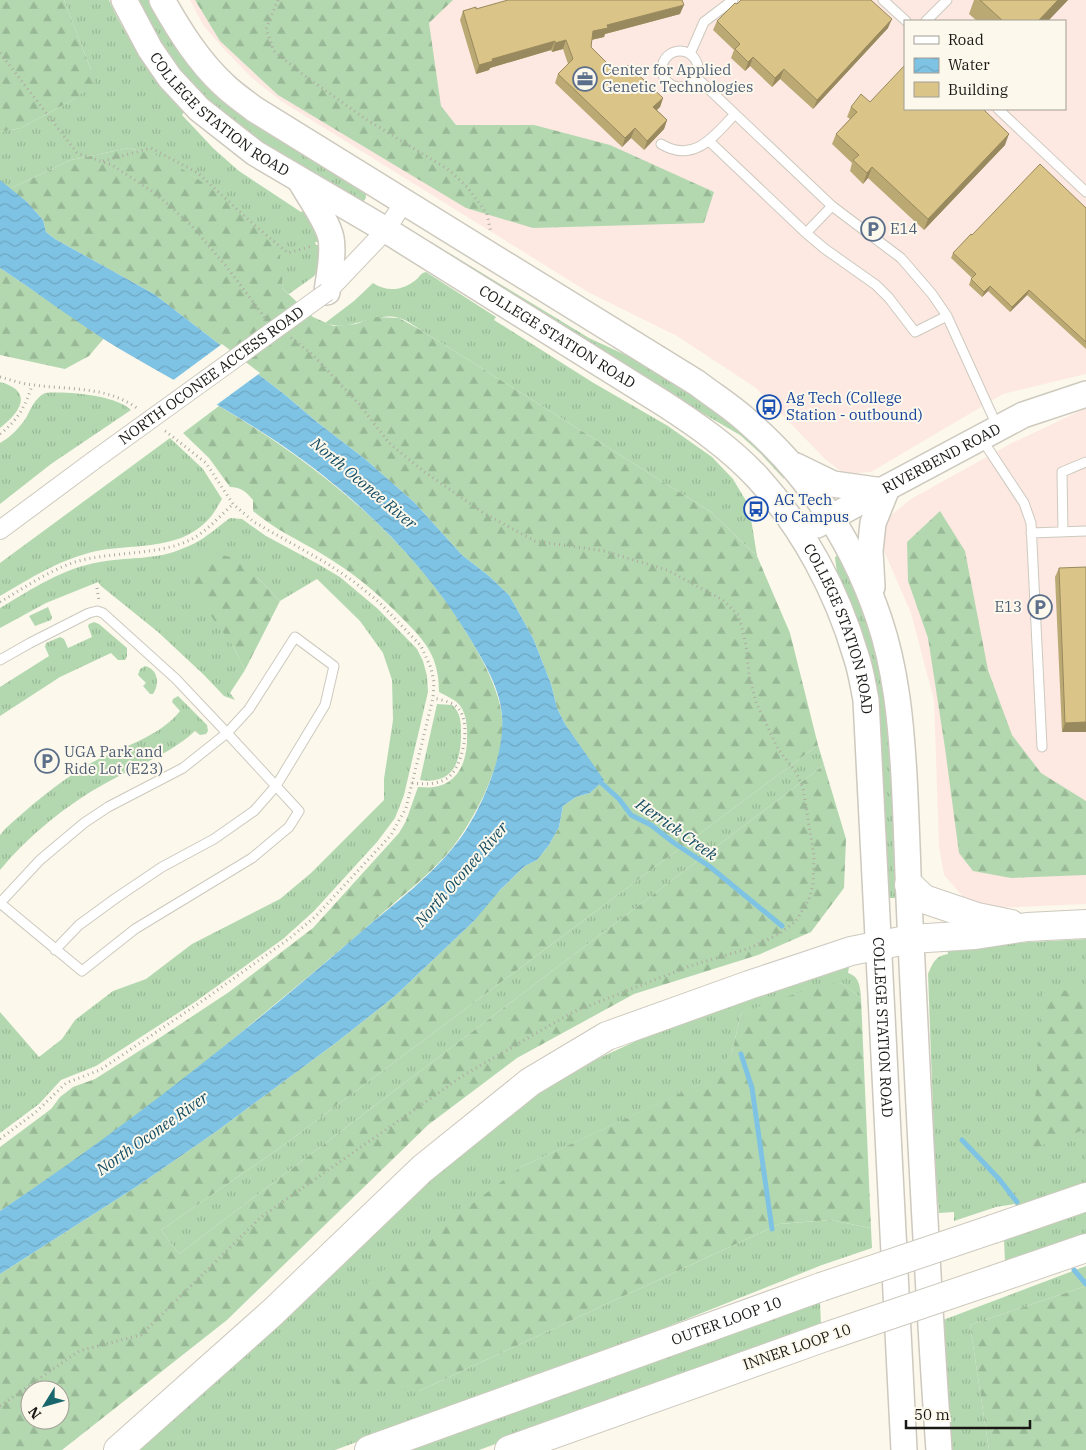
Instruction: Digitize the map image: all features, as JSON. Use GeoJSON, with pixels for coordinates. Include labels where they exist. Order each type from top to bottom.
{"type":"FeatureCollection","features":[{"type":"Feature","properties":{"kind":"highway"},"geometry":{"type":"LineString","coordinates":[[909,885],[924,899],[977,917],[1027,927]]}},
{"type":"Feature","properties":{"kind":"highway"},"geometry":{"type":"LineString","coordinates":[[118,1450],[273,1312],[422,1169],[530,1082],[607,1036],[851,951],[910,939],[975,935],[1027,927],[1086,924]]}},
{"type":"Feature","properties":{"kind":"highway","name":"OUTER LOOP 10"},"geometry":{"type":"LineString","coordinates":[[369,1450],[821,1287],[1086,1197]]}},
{"type":"Feature","properties":{"kind":"highway","name":"INNER LOOP 10"},"geometry":{"type":"LineString","coordinates":[[509,1450],[825,1337],[1086,1248]]}},
{"type":"Feature","properties":{"kind":"main road","name":"COLLEGE STATION ROAD"},"geometry":{"type":"LineString","coordinates":[[124,0],[128,11],[170,78],[199,109],[255,152],[386,230],[700,427],[757,478],[781,506],[801,535],[830,587],[844,619],[857,657],[866,700],[904,1450]]}},
{"type":"Feature","properties":{"kind":"main road","name":"COLLEGE STATION ROAD"},"geometry":{"type":"LineString","coordinates":[[162,0],[180,32],[200,58],[224,85],[254,109],[697,383],[748,421],[789,463],[832,517],[850,552],[880,620],[894,674],[902,742],[910,939],[939,1450]]}},
{"type":"Feature","properties":{"kind":"main road"},"geometry":{"type":"LineString","coordinates":[[298,178],[327,227],[331,239],[327,292]]}},
{"type":"Feature","properties":{"kind":"main road","name":"RIVERBEND ROAD"},"geometry":{"type":"LineString","coordinates":[[801,535],[1023,415],[1086,394]]}},
{"type":"Feature","properties":{"kind":"main road"},"geometry":{"type":"LineString","coordinates":[[789,463],[833,484],[885,489],[873,523],[870,551],[872,602]]}},
{"type":"Feature","properties":{"kind":"street","name":"NORTH OCONEE ACCESS ROAD"},"geometry":{"type":"LineString","coordinates":[[0,530],[93,460],[327,292],[386,230],[404,202]]}},
{"type":"Feature","properties":{"kind":"lane"},"geometry":{"type":"LineString","coordinates":[[690,54],[704,22],[733,0]]}},
{"type":"Feature","properties":{"kind":"lane"},"geometry":{"type":"LineString","coordinates":[[883,0],[905,20]]}},
{"type":"Feature","properties":{"kind":"lane"},"geometry":{"type":"LineString","coordinates":[[927,20],[947,0]]}},
{"type":"Feature","properties":{"kind":"lane"},"geometry":{"type":"LineString","coordinates":[[678,51],[690,54],[697,64],[696,76],[687,85],[675,86],[665,79],[663,74],[664,61],[667,56],[678,51]]}},
{"type":"Feature","properties":{"kind":"lane"},"geometry":{"type":"LineString","coordinates":[[696,76],[832,206],[901,258],[932,294],[947,316],[989,433],[1024,503],[1031,523],[1042,747]]}},
{"type":"Feature","properties":{"kind":"lane"},"geometry":{"type":"LineString","coordinates":[[999,110],[1086,192]]}},
{"type":"Feature","properties":{"kind":"lane"},"geometry":{"type":"LineString","coordinates":[[661,144],[675,150],[688,151],[699,147],[709,141],[735,114]]}},
{"type":"Feature","properties":{"kind":"lane"},"geometry":{"type":"LineString","coordinates":[[709,141],[824,249],[889,298],[915,332],[947,316]]}},
{"type":"Feature","properties":{"kind":"lane"},"geometry":{"type":"LineString","coordinates":[[806,233],[832,206]]}},
{"type":"Feature","properties":{"kind":"lane"},"geometry":{"type":"LineString","coordinates":[[1063,532],[1062,472],[1086,462]]}},
{"type":"Feature","properties":{"kind":"lane"},"geometry":{"type":"LineString","coordinates":[[1031,533],[1086,531]]}},
{"type":"Feature","properties":{"kind":"lane"},"geometry":{"type":"LineString","coordinates":[[0,660],[89,613],[97,611],[103,613],[176,680],[227,734],[276,786],[299,811],[288,827],[252,858],[136,929],[82,971],[54,950],[0,903],[40,860],[84,822],[108,807],[183,768],[227,734],[249,708],[295,637],[334,666],[325,705],[276,786],[254,811],[214,839],[162,867],[116,898],[79,924],[54,950]]}},
{"type":"Feature","properties":{"kind":"path"},"geometry":{"type":"LineString","coordinates":[[278,0],[266,29],[274,51],[364,118],[450,170],[468,188],[487,214],[491,237]]}},
{"type":"Feature","properties":{"kind":"path"},"geometry":{"type":"LineString","coordinates":[[0,53],[77,153],[112,165],[156,194],[191,225],[226,266],[264,316],[271,322]]}},
{"type":"Feature","properties":{"kind":"path"},"geometry":{"type":"LineString","coordinates":[[102,162],[151,148],[198,173],[253,224],[288,253],[320,244]]}},
{"type":"Feature","properties":{"kind":"path"},"geometry":{"type":"LineString","coordinates":[[0,1406],[79,1351],[140,1335],[261,1217],[464,1075],[573,1012],[690,966],[750,948],[779,934],[796,921],[809,898],[813,885],[814,856],[804,788],[796,772],[778,749],[756,702],[749,675],[746,645],[739,616],[723,600],[667,570],[604,551],[535,541],[485,514],[422,470],[389,442],[359,404],[313,355],[285,333]]}},
{"type":"Feature","properties":{"kind":"path"},"geometry":{"type":"LineString","coordinates":[[0,434],[13,424],[21,413],[28,400],[32,385]]}},
{"type":"Feature","properties":{"kind":"path"},"geometry":{"type":"LineString","coordinates":[[0,602],[56,569],[75,562],[96,557],[169,547],[192,539],[233,504]]}},
{"type":"Feature","properties":{"kind":"path"},"geometry":{"type":"LineString","coordinates":[[412,783],[439,783],[455,772],[462,756],[464,732],[462,715],[453,704],[432,698]]}},
{"type":"Feature","properties":{"kind":"shaded area"},"geometry":{"type":"Polygon","coordinates":[[[190,0],[1086,0],[1086,374],[1003,394],[871,472],[845,474],[826,460],[756,388],[677,336],[588,292],[281,101],[251,77],[203,25],[190,0]]]}},
{"type":"Feature","properties":{"kind":"shaded area"},"geometry":{"type":"Polygon","coordinates":[[[1086,408],[1086,904],[993,908],[965,899],[944,875],[939,846],[934,700],[911,613],[881,544],[884,521],[911,499],[1010,444],[1086,408]]]}},
{"type":"Feature","properties":{"kind":"green space"},"geometry":{"type":"Polygon","coordinates":[[[0,0],[64,0],[91,70],[94,83],[76,98],[21,128],[0,132],[0,0]]]}},
{"type":"Feature","properties":{"kind":"green space"},"geometry":{"type":"Polygon","coordinates":[[[64,0],[109,0],[133,44],[185,111],[182,115],[214,149],[239,171],[301,212],[303,211],[313,220],[323,237],[318,242],[315,242],[316,245],[319,245],[323,250],[319,271],[313,277],[289,294],[282,288],[283,268],[196,178],[155,155],[129,148],[71,160],[9,189],[0,180],[0,132],[21,128],[76,98],[91,70],[64,0]]]}},
{"type":"Feature","properties":{"kind":"green space"},"geometry":{"type":"Polygon","coordinates":[[[134,0],[151,0],[158,14],[365,192],[366,197],[363,202],[288,161],[216,110],[169,59],[134,0]]]}},
{"type":"Feature","properties":{"kind":"green space"},"geometry":{"type":"Polygon","coordinates":[[[195,0],[453,0],[429,23],[441,106],[456,125],[534,125],[610,145],[714,192],[704,223],[533,228],[466,208],[278,95],[220,41],[195,0]]]}},
{"type":"Feature","properties":{"kind":"green space"},"geometry":{"type":"Polygon","coordinates":[[[129,148],[156,155],[189,173],[209,187],[230,203],[266,237],[278,254],[283,268],[282,288],[313,317],[333,326],[356,324],[374,317],[399,318],[711,512],[757,556],[790,633],[818,745],[281,1147],[161,1230],[179,1254],[824,765],[846,839],[844,888],[811,932],[758,955],[634,994],[517,1058],[428,1125],[227,1320],[62,1450],[0,1450],[0,1274],[136,1187],[217,1131],[337,1042],[395,996],[474,921],[488,902],[525,866],[537,860],[549,845],[559,827],[563,806],[576,797],[590,793],[603,780],[565,724],[557,708],[551,684],[533,638],[509,595],[489,576],[462,555],[414,502],[365,459],[154,294],[55,239],[46,232],[43,220],[27,202],[9,189],[71,160],[129,148]]]}},
{"type":"Feature","properties":{"kind":"green space"},"geometry":{"type":"Polygon","coordinates":[[[431,242],[589,338],[656,369],[677,383],[734,424],[782,471],[784,479],[740,435],[647,381],[428,243],[431,242]]]}},
{"type":"Feature","properties":{"kind":"green space"},"geometry":{"type":"Polygon","coordinates":[[[0,268],[104,338],[89,356],[65,369],[0,355],[0,268]]]}},
{"type":"Feature","properties":{"kind":"green space"},"geometry":{"type":"Polygon","coordinates":[[[426,272],[496,317],[494,320],[592,382],[668,426],[712,457],[733,479],[749,506],[757,556],[711,512],[408,322],[399,318],[380,317],[344,325],[325,323],[354,301],[373,283],[384,288],[401,288],[412,283],[426,272]]]}},
{"type":"Feature","properties":{"kind":"green space"},"geometry":{"type":"Polygon","coordinates":[[[0,382],[11,386],[17,391],[21,402],[14,415],[0,428],[0,382]]]}},
{"type":"Feature","properties":{"kind":"green space"},"geometry":{"type":"Polygon","coordinates":[[[45,393],[90,395],[114,401],[131,410],[51,464],[0,504],[0,443],[18,429],[36,401],[45,393]]]}},
{"type":"Feature","properties":{"kind":"green space"},"geometry":{"type":"Polygon","coordinates":[[[219,406],[258,430],[332,483],[367,513],[429,580],[456,617],[480,656],[494,685],[500,706],[503,728],[499,753],[490,781],[468,824],[452,848],[424,877],[314,972],[188,1076],[86,1152],[0,1211],[0,1147],[51,1109],[60,1097],[73,1087],[95,1079],[229,992],[313,928],[399,833],[406,821],[418,787],[443,785],[457,774],[464,760],[467,733],[464,713],[457,702],[439,692],[437,669],[434,660],[418,635],[384,600],[354,576],[322,554],[278,529],[253,511],[253,500],[246,492],[230,487],[209,458],[183,433],[219,406]]]}},
{"type":"Feature","properties":{"kind":"green space"},"geometry":{"type":"Polygon","coordinates":[[[170,438],[203,469],[222,499],[207,521],[195,531],[182,538],[152,545],[107,549],[67,560],[0,596],[0,563],[170,438]]]}},
{"type":"Feature","properties":{"kind":"green space"},"geometry":{"type":"Polygon","coordinates":[[[940,511],[965,551],[988,670],[1012,735],[1041,773],[1086,801],[1086,875],[1011,878],[973,871],[959,853],[928,638],[908,581],[907,542],[940,511]]]}},
{"type":"Feature","properties":{"kind":"green space"},"geometry":{"type":"Polygon","coordinates":[[[230,518],[242,519],[266,536],[340,577],[378,609],[417,649],[427,676],[428,692],[404,795],[395,818],[377,842],[314,911],[283,939],[195,1002],[96,1066],[61,1080],[39,1104],[0,1133],[0,1012],[39,1057],[62,1039],[75,1020],[113,991],[146,979],[192,944],[280,899],[311,873],[384,800],[384,779],[393,720],[392,680],[383,653],[360,621],[317,579],[280,601],[257,577],[233,646],[245,670],[230,693],[235,700],[224,696],[158,632],[98,582],[46,603],[0,628],[0,608],[61,574],[100,562],[150,557],[169,553],[198,541],[230,518]]]}},
{"type":"Feature","properties":{"kind":"green space"},"geometry":{"type":"Polygon","coordinates":[[[212,553],[231,557],[257,577],[280,601],[245,670],[233,646],[190,587],[189,580],[194,566],[212,553]]]}},
{"type":"Feature","properties":{"kind":"green space"},"geometry":{"type":"Polygon","coordinates":[[[840,555],[867,615],[888,700],[900,898],[886,898],[835,558],[840,555]]]}},
{"type":"Feature","properties":{"kind":"green space"},"geometry":{"type":"Polygon","coordinates":[[[48,607],[52,617],[51,620],[35,626],[29,616],[48,607]]]}},
{"type":"Feature","properties":{"kind":"green space"},"geometry":{"type":"Polygon","coordinates":[[[94,622],[99,624],[127,648],[125,660],[118,660],[111,653],[60,677],[0,716],[0,687],[49,656],[45,647],[46,643],[60,637],[64,639],[68,648],[92,637],[88,626],[94,622]]]}},
{"type":"Feature","properties":{"kind":"green space"},"geometry":{"type":"Polygon","coordinates":[[[145,666],[153,670],[156,677],[157,686],[153,694],[150,694],[143,686],[146,683],[138,675],[140,669],[145,666]]]}},
{"type":"Feature","properties":{"kind":"green space"},"geometry":{"type":"Polygon","coordinates":[[[178,696],[207,725],[208,731],[206,734],[200,735],[195,731],[163,754],[106,783],[77,801],[36,833],[0,870],[0,835],[5,829],[43,796],[73,774],[96,760],[148,736],[171,721],[180,711],[172,702],[178,696]]]}},
{"type":"Feature","properties":{"kind":"green space"},"geometry":{"type":"Polygon","coordinates":[[[437,704],[452,705],[459,715],[461,722],[461,744],[459,754],[453,769],[447,775],[431,781],[420,780],[437,704]]]}},
{"type":"Feature","properties":{"kind":"green space"},"geometry":{"type":"Polygon","coordinates":[[[818,745],[824,765],[179,1254],[161,1230],[281,1147],[818,745]]]}},
{"type":"Feature","properties":{"kind":"green space"},"geometry":{"type":"Polygon","coordinates":[[[1086,939],[1086,1186],[1017,1210],[1015,1204],[996,1207],[954,1221],[954,1212],[939,1213],[935,1166],[928,974],[931,967],[937,958],[948,954],[947,948],[1086,939]]]}},
{"type":"Feature","properties":{"kind":"green space"},"geometry":{"type":"Polygon","coordinates":[[[846,966],[849,967],[848,973],[855,977],[859,983],[861,998],[842,983],[741,1013],[732,1052],[715,1078],[521,1167],[419,1391],[779,1224],[830,1220],[871,1228],[872,1248],[822,1265],[629,1342],[335,1450],[131,1450],[430,1180],[536,1094],[584,1065],[671,1025],[846,966]]]}},
{"type":"Feature","properties":{"kind":"green space"},"geometry":{"type":"Polygon","coordinates":[[[842,983],[861,998],[871,1228],[830,1220],[779,1224],[419,1391],[337,1384],[339,1331],[368,1282],[521,1167],[714,1078],[732,1052],[741,1013],[820,985],[842,983]]]}},
{"type":"Feature","properties":{"kind":"green space"},"geometry":{"type":"Polygon","coordinates":[[[1086,988],[1086,1129],[1032,1149],[1042,993],[1086,988]]]}},
{"type":"Feature","properties":{"kind":"green space"},"geometry":{"type":"Polygon","coordinates":[[[1086,1210],[1086,1235],[1005,1262],[1004,1239],[1086,1210]]]}},
{"type":"Feature","properties":{"kind":"green space"},"geometry":{"type":"Polygon","coordinates":[[[1086,1266],[1086,1286],[970,1325],[989,1450],[952,1450],[943,1320],[1086,1266]]]}},
{"type":"Feature","properties":{"kind":"green space"},"geometry":{"type":"Polygon","coordinates":[[[1086,1286],[1086,1450],[989,1450],[970,1325],[1086,1286]]]}},
{"type":"Feature","properties":{"kind":"green space"},"geometry":{"type":"Polygon","coordinates":[[[820,1302],[821,1325],[479,1450],[408,1450],[820,1302]]]}},
{"type":"Feature","properties":{"kind":"water","name":"North Oconee River"},"geometry":{"type":"Polygon","coordinates":[[[0,180],[27,202],[43,220],[46,232],[55,239],[154,294],[365,459],[414,502],[462,555],[489,576],[509,595],[533,638],[551,684],[557,708],[565,724],[604,780],[590,793],[576,797],[563,806],[559,827],[549,845],[537,860],[525,866],[500,890],[474,921],[395,996],[337,1042],[217,1131],[136,1187],[0,1274],[0,1211],[137,1114],[225,1046],[429,874],[455,846],[473,818],[487,790],[497,760],[502,730],[502,716],[494,683],[466,632],[447,603],[402,548],[350,498],[294,453],[210,401],[118,348],[0,268],[0,180]]]}},
{"type":"Feature","properties":{"kind":"pier"},"geometry":{"type":"Polygon","coordinates":[[[222,344],[260,373],[215,406],[172,381],[222,344]]]}},
{"type":"Feature","properties":{"kind":"building","name":"Center for Applied Genetic Technologies"},"geometry":{"type":"Polygon","coordinates":[[[508,0],[682,0],[684,5],[607,25],[608,28],[593,31],[591,47],[619,75],[628,65],[663,98],[653,107],[667,120],[647,141],[635,128],[625,138],[558,74],[573,59],[566,40],[555,43],[555,41],[492,59],[493,61],[479,65],[463,11],[508,0]]]}},
{"type":"Feature","properties":{"kind":"building"},"geometry":{"type":"Polygon","coordinates":[[[741,0],[871,0],[892,19],[817,100],[784,69],[775,78],[753,57],[748,62],[735,49],[740,44],[717,21],[735,3],[737,4],[741,0]]]}},
{"type":"Feature","properties":{"kind":"building"},"geometry":{"type":"Polygon","coordinates":[[[980,0],[1058,0],[1039,20],[1002,20],[980,0]]]}},
{"type":"Feature","properties":{"kind":"building"},"geometry":{"type":"Polygon","coordinates":[[[904,66],[904,110],[984,110],[1009,134],[928,219],[872,167],[867,173],[853,160],[859,155],[836,134],[857,112],[851,107],[861,94],[870,102],[904,66]]]}},
{"type":"Feature","properties":{"kind":"building"},"geometry":{"type":"Polygon","coordinates":[[[1040,164],[1086,208],[1086,342],[1029,290],[1012,307],[990,286],[984,292],[971,279],[976,274],[953,253],[1040,164]]]}},
{"type":"Feature","properties":{"kind":"building"},"geometry":{"type":"Polygon","coordinates":[[[1086,567],[1086,722],[1065,723],[1059,568],[1086,567]]]}},
{"type":"Feature","properties":{"kind":"waterway","name":"Herrick Creek"},"geometry":{"type":"LineString","coordinates":[[597,779],[619,799],[631,815],[651,825],[709,866],[782,926]]}},
{"type":"Feature","properties":{"kind":"waterway"},"geometry":{"type":"LineString","coordinates":[[741,1054],[752,1088],[772,1229]]}},
{"type":"Feature","properties":{"kind":"waterway","name":"Herrick Creek"},"geometry":{"type":"LineString","coordinates":[[962,1140],[999,1179],[1017,1202]]}},
{"type":"Feature","properties":{"kind":"waterway","name":"Herrick Creek"},"geometry":{"type":"LineString","coordinates":[[1074,1270],[1086,1284]]}},
{"type":"Feature","properties":{"kind":"place","name":"Center for Applied Genetic Technologies"},"geometry":{"type":"Point","coordinates":[585,79]}},
{"type":"Feature","properties":{"kind":"place","name":"E14"},"geometry":{"type":"Point","coordinates":[873,229]}},
{"type":"Feature","properties":{"kind":"place","name":"Ag Tech (College Station - outbound)"},"geometry":{"type":"Point","coordinates":[769,407]}},
{"type":"Feature","properties":{"kind":"place","name":"AG Tech to Campus"},"geometry":{"type":"Point","coordinates":[756,509]}},
{"type":"Feature","properties":{"kind":"place","name":"E13"},"geometry":{"type":"Point","coordinates":[1040,607]}},
{"type":"Feature","properties":{"kind":"place","name":"UGA Park and Ride Lot (E23)"},"geometry":{"type":"Point","coordinates":[47,761]}}]}
